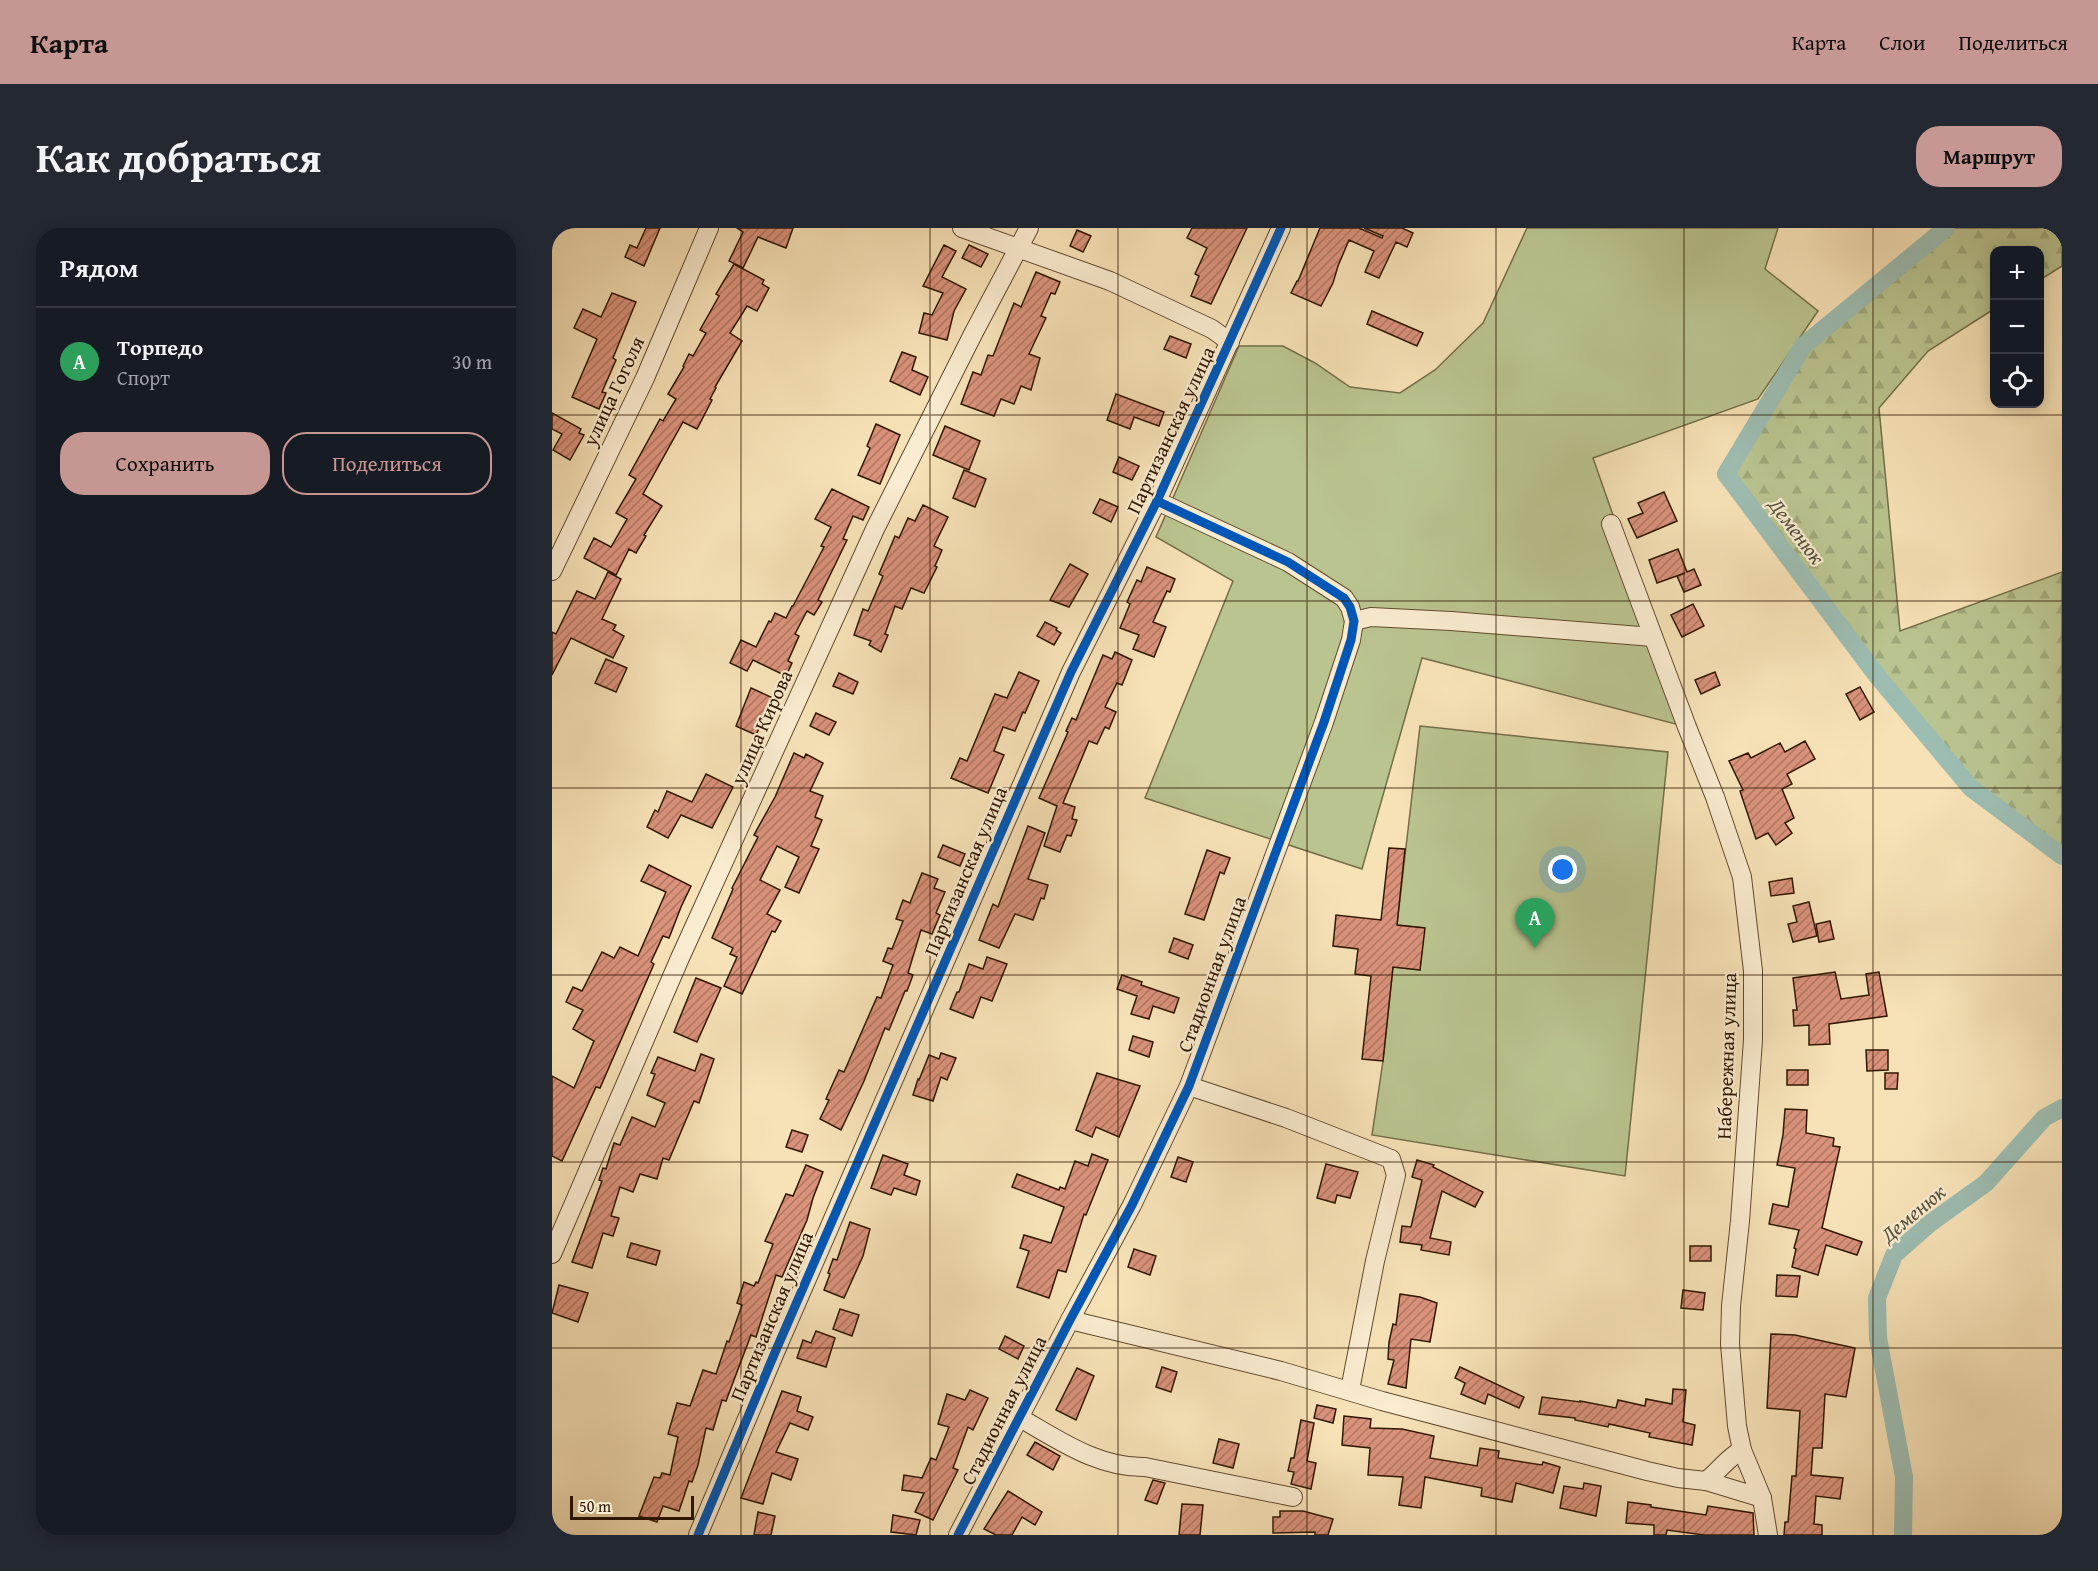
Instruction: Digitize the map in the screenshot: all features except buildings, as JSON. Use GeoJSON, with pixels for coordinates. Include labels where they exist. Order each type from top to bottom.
{"type":"FeatureCollection","features":[{"type":"Feature","properties":{"kind":"street","name":"улица Гоголя"},"geometry":{"type":"LineString","coordinates":[[552,571],[645,378],[709,228]]}},
{"type":"Feature","properties":{"kind":"street"},"geometry":{"type":"LineString","coordinates":[[962,228],[1110,281],[1212,329],[1230,342]]}},
{"type":"Feature","properties":{"kind":"street","name":"улица Кирова"},"geometry":{"type":"LineString","coordinates":[[552,1254],[680,958],[875,530],[1029,228]]}},
{"type":"Feature","properties":{"kind":"street","name":"Партизанская улица"},"geometry":{"type":"LineString","coordinates":[[698,1535],[780,1339],[1071,672],[1157,501],[1281,228]]}},
{"type":"Feature","properties":{"kind":"street"},"geometry":{"type":"LineString","coordinates":[[1157,501],[1288,562],[1344,598],[1350,607],[1354,621],[1371,617],[1451,621],[1653,637]]}},
{"type":"Feature","properties":{"kind":"street","name":"Набережная улица"},"geometry":{"type":"LineString","coordinates":[[1611,524],[1715,797],[1742,877],[1753,971],[1753,1040],[1740,1221],[1731,1306],[1730,1344],[1737,1426],[1742,1450],[1762,1498],[1768,1535]]}},
{"type":"Feature","properties":{"kind":"street","name":"Стадионная улица"},"geometry":{"type":"LineString","coordinates":[[958,1535],[1132,1205],[1189,1086],[1324,722],[1351,640],[1354,621]]}},
{"type":"Feature","properties":{"kind":"street"},"geometry":{"type":"LineString","coordinates":[[1189,1086],[1297,1122],[1391,1158],[1396,1175],[1375,1261],[1350,1390]]}},
{"type":"Feature","properties":{"kind":"street"},"geometry":{"type":"LineString","coordinates":[[1070,1320],[1164,1341],[1647,1471],[1706,1481],[1762,1498]]}},
{"type":"Feature","properties":{"kind":"street"},"geometry":{"type":"LineString","coordinates":[[1020,1418],[1083,1453],[1125,1467],[1145,1467],[1293,1497]]}},
{"type":"Feature","properties":{"kind":"street"},"geometry":{"type":"LineString","coordinates":[[1706,1481],[1742,1450]]}},
{"type":"Feature","properties":{"kind":"green space"},"geometry":{"type":"Polygon","coordinates":[[[1527,228],[1778,228],[1765,269],[1818,311],[1758,399],[1593,458],[1687,727],[1422,658],[1362,869],[1145,798],[1233,581],[1156,537],[1239,346],[1283,346],[1315,363],[1350,387],[1400,393],[1435,370],[1483,323],[1527,228]]]}},
{"type":"Feature","properties":{"kind":"green space"},"geometry":{"type":"Polygon","coordinates":[[[1946,228],[2062,228],[2062,266],[2044,277],[2044,246],[1990,246],[1990,312],[1928,351],[1879,408],[1900,631],[2062,572],[2062,856],[1971,788],[1878,677],[1726,474],[1803,346],[1946,228]]]}},
{"type":"Feature","properties":{"kind":"green space"},"geometry":{"type":"Polygon","coordinates":[[[1420,726],[1668,752],[1625,1176],[1372,1135],[1393,967],[1420,970],[1424,928],[1397,925],[1420,726]]]}},
{"type":"Feature","properties":{"kind":"waterway","name":"Деменюк"},"geometry":{"type":"LineString","coordinates":[[1946,228],[1803,346],[1726,474],[1878,677],[1971,788],[2062,856]]}},
{"type":"Feature","properties":{"kind":"waterway","name":"Деменюк"},"geometry":{"type":"LineString","coordinates":[[1903,1535],[1904,1477],[1878,1338],[1877,1298],[1894,1255],[1929,1224],[1986,1183],[2044,1118],[2062,1108]]}},
{"type":"Feature","properties":{"kind":"cycle path"},"geometry":{"type":"LineString","coordinates":[[698,1535],[1071,672],[1157,501],[1281,228]]}},
{"type":"Feature","properties":{"kind":"cycle path"},"geometry":{"type":"LineString","coordinates":[[958,1535],[1132,1205],[1189,1086],[1324,722],[1351,640],[1354,621],[1350,607],[1344,598],[1288,562],[1157,501]]}},
{"type":"Feature","properties":{"kind":"place","name":"Торпедо"},"geometry":{"type":"Point","coordinates":[1535,948]}}]}
